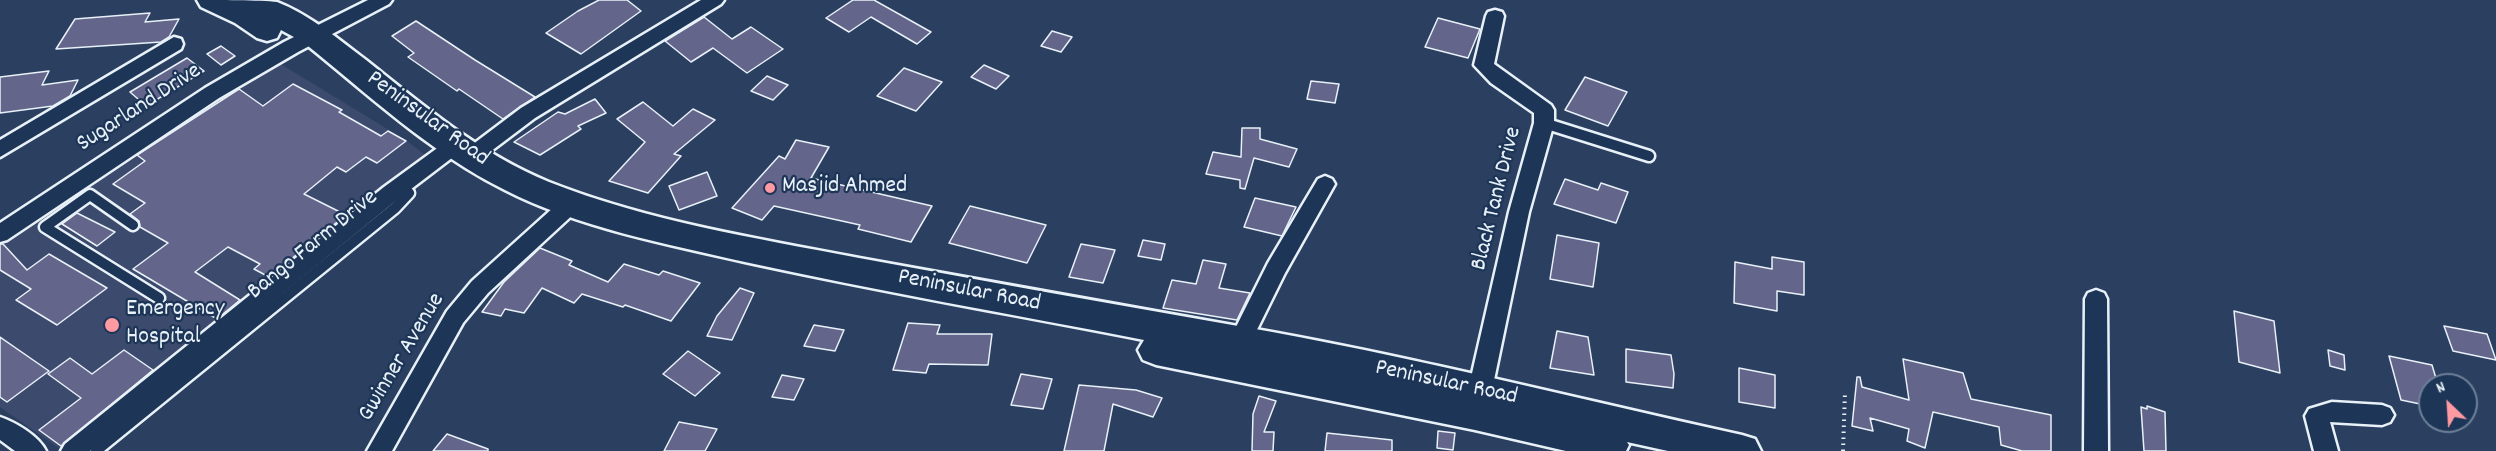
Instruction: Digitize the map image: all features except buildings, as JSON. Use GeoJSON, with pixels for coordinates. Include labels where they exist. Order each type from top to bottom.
{"type":"FeatureCollection","features":[{"type":"Feature","properties":{"kind":"main road","name":"Peninsular Road"},"geometry":{"type":"LineString","coordinates":[[211,0],[302,41]]}},
{"type":"Feature","properties":{"kind":"main road","name":"Peninsular Road"},"geometry":{"type":"LineString","coordinates":[[251,0],[302,41],[454,153],[499,195],[768,272],[1477,401],[1591,418],[1742,451]]}},
{"type":"Feature","properties":{"kind":"main road","name":"Peninsular Road"},"geometry":{"type":"LineString","coordinates":[[562,212],[773,255],[1164,329],[1240,341],[1477,401],[1639,451]]}},
{"type":"Feature","properties":{"kind":"street","name":"Sugarland Drive"},"geometry":{"type":"LineString","coordinates":[[0,234],[61,191],[212,93],[302,41],[383,0]]}},
{"type":"Feature","properties":{"kind":"street"},"geometry":{"type":"LineString","coordinates":[[73,451],[402,185],[454,153],[528,113],[715,0]]}},
{"type":"Feature","properties":{"kind":"street","name":"Black Tank Drive"},"geometry":{"type":"LineString","coordinates":[[1477,401],[1519,212],[1544,123],[1544,110],[1493,76],[1484,65],[1494,16]]}},
{"type":"Feature","properties":{"kind":"street"},"geometry":{"type":"LineString","coordinates":[[0,150],[174,44]]}},
{"type":"Feature","properties":{"kind":"street"},"geometry":{"type":"LineString","coordinates":[[1240,341],[1276,269],[1325,183]]}},
{"type":"Feature","properties":{"kind":"street","name":"Gwinner Avenue"},"geometry":{"type":"LineString","coordinates":[[379,451],[455,317],[480,287],[562,212]]}},
{"type":"Feature","properties":{"kind":"street"},"geometry":{"type":"LineString","coordinates":[[2096,299],[2096,451]]}},
{"type":"Feature","properties":{"kind":"street"},"geometry":{"type":"LineString","coordinates":[[2326,451],[2317,416],[2332,412],[2382,415]]}},
{"type":"Feature","properties":{"kind":"street"},"geometry":{"type":"LineString","coordinates":[[0,427],[34,451]]}},
{"type":"Feature","properties":{"kind":"lane"},"geometry":{"type":"LineString","coordinates":[[1544,123],[1649,156]]}},
{"type":"Feature","properties":{"kind":"lane","name":"Bango Farm Drive"},"geometry":{"type":"LineString","coordinates":[[96,451],[395,208],[409,193],[402,185]]}},
{"type":"Feature","properties":{"kind":"lane"},"geometry":{"type":"LineString","coordinates":[[61,191],[79,202]]}},
{"type":"Feature","properties":{"kind":"lane"},"geometry":{"type":"LineString","coordinates":[[133,225],[90,195],[45,227],[159,298]]}},
{"type":"Feature","properties":{"kind":"path"},"geometry":{"type":"LineString","coordinates":[[1843,451],[1845,392]]}},
{"type":"Feature","properties":{"kind":"shaded area","name":"Emergency Hospital"},"geometry":{"type":"Polygon","coordinates":[[[279,63],[407,141],[424,154],[425,159],[63,451],[0,407],[0,242],[51,204],[63,201],[80,192],[82,185],[279,63]]]}},
{"type":"Feature","properties":{"kind":"place","name":"Masjid Ahmed"},"geometry":{"type":"Point","coordinates":[770,188]}},
{"type":"Feature","properties":{"kind":"place","name":"Emergency Hospital"},"geometry":{"type":"Point","coordinates":[112,325]}}]}
